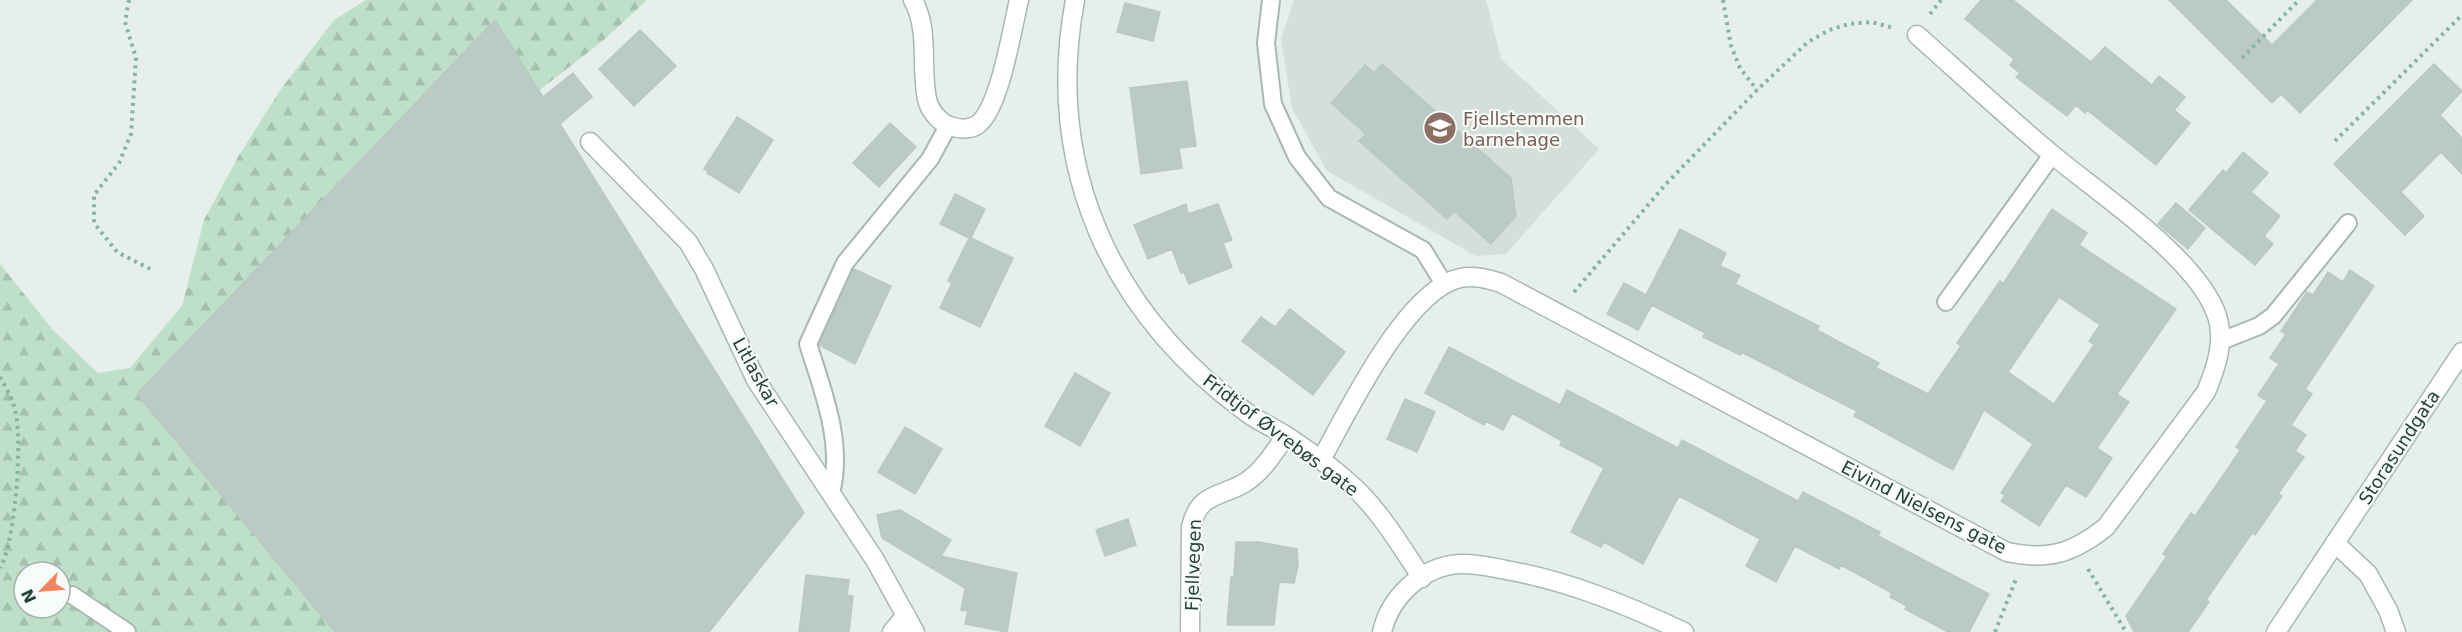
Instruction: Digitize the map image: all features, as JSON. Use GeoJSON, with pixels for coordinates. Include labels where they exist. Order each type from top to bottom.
{"type":"FeatureCollection","features":[{"type":"Feature","properties":{"kind":"street"},"geometry":{"type":"LineString","coordinates":[[913,0],[924,35],[928,102],[937,118],[948,126],[964,129],[977,125],[988,112],[996,96],[1019,0]]}},
{"type":"Feature","properties":{"kind":"street","name":"Fridtjof Øvrebøs gate"},"geometry":{"type":"LineString","coordinates":[[1075,0],[1066,71],[1068,122],[1079,173],[1095,225],[1118,275],[1153,325],[1196,369],[1246,412],[1321,460],[1349,483],[1366,500],[1422,578]]}},
{"type":"Feature","properties":{"kind":"street","name":"Eivind Nielsens gate"},"geometry":{"type":"LineString","coordinates":[[1321,460],[1383,351],[1417,307],[1444,284],[1460,278],[1482,277],[1501,283],[2007,552],[2026,556],[2046,556],[2078,547],[2106,527],[2206,392],[2216,367],[2221,341],[2217,315],[2206,291],[2168,248],[2052,155],[1917,35]]}},
{"type":"Feature","properties":{"kind":"street","name":"Litlaskar"},"geometry":{"type":"LineString","coordinates":[[590,142],[688,242],[704,268],[756,380],[875,560],[915,632]]}},
{"type":"Feature","properties":{"kind":"street","name":"Storasundgata"},"geometry":{"type":"LineString","coordinates":[[2276,632],[2462,351]]}},
{"type":"Feature","properties":{"kind":"street","name":"Fjellvegen"},"geometry":{"type":"LineString","coordinates":[[1190,632],[1191,526],[1195,511],[1206,500],[1246,482],[1263,468],[1286,436]]}},
{"type":"Feature","properties":{"kind":"street"},"geometry":{"type":"LineString","coordinates":[[2335,543],[2368,574],[2388,609],[2396,632]]}},
{"type":"Feature","properties":{"kind":"street"},"geometry":{"type":"LineString","coordinates":[[1382,632],[1390,608],[1406,588],[1437,570],[1459,564],[1527,573],[1589,592],[1684,632]]}},
{"type":"Feature","properties":{"kind":"street"},"geometry":{"type":"LineString","coordinates":[[892,632],[906,615]]}},
{"type":"Feature","properties":{"kind":"lane"},"geometry":{"type":"LineString","coordinates":[[1271,0],[1266,43],[1273,104],[1297,158],[1329,198],[1423,250],[1444,284]]}},
{"type":"Feature","properties":{"kind":"lane"},"geometry":{"type":"LineString","coordinates":[[831,493],[834,470],[828,405],[808,344],[845,263],[930,159],[948,126]]}},
{"type":"Feature","properties":{"kind":"lane"},"geometry":{"type":"LineString","coordinates":[[1946,302],[2052,155]]}},
{"type":"Feature","properties":{"kind":"lane"},"geometry":{"type":"LineString","coordinates":[[2221,341],[2259,326],[2273,316],[2348,223]]}},
{"type":"Feature","properties":{"kind":"lane"},"geometry":{"type":"LineString","coordinates":[[72,595],[127,632]]}},
{"type":"Feature","properties":{"kind":"path"},"geometry":{"type":"LineString","coordinates":[[129,0],[125,22],[136,58],[131,134],[119,163],[94,195],[94,223],[117,252],[154,271]]}},
{"type":"Feature","properties":{"kind":"path"},"geometry":{"type":"LineString","coordinates":[[1723,0],[1731,46],[1740,68],[1757,90]]}},
{"type":"Feature","properties":{"kind":"path"},"geometry":{"type":"LineString","coordinates":[[2242,58],[2299,0]]}},
{"type":"Feature","properties":{"kind":"path"},"geometry":{"type":"LineString","coordinates":[[2335,141],[2462,15]]}},
{"type":"Feature","properties":{"kind":"path"},"geometry":{"type":"LineString","coordinates":[[1556,313],[1665,185],[1757,90],[1808,42],[1829,30],[1849,24],[1871,22],[1917,35]]}},
{"type":"Feature","properties":{"kind":"path"},"geometry":{"type":"LineString","coordinates":[[0,377],[15,408],[18,452],[12,521],[6,559],[0,568]]}},
{"type":"Feature","properties":{"kind":"path"},"geometry":{"type":"LineString","coordinates":[[2078,547],[2126,632]]}},
{"type":"Feature","properties":{"kind":"path"},"geometry":{"type":"LineString","coordinates":[[1995,632],[2026,556]]}},
{"type":"Feature","properties":{"kind":"shaded area","name":"Fjellstemmen barnehage"},"geometry":{"type":"Polygon","coordinates":[[[1294,0],[1486,0],[1501,59],[1599,149],[1506,254],[1476,256],[1327,171],[1292,108],[1281,39],[1294,0]]]}},
{"type":"Feature","properties":{"kind":"green space"},"geometry":{"type":"Polygon","coordinates":[[[366,0],[647,0],[605,39],[513,111],[612,632],[0,632],[0,264],[53,330],[98,373],[130,368],[182,306],[204,220],[238,157],[281,89],[334,20],[366,0]]]}},
{"type":"Feature","properties":{"kind":"building"},"geometry":{"type":"Polygon","coordinates":[[[1981,0],[2013,0],[2091,62],[2105,47],[2152,85],[2159,76],[2185,97],[2174,110],[2190,123],[2156,165],[2087,110],[2085,113],[2076,105],[2067,116],[2016,77],[2020,73],[2010,65],[2014,59],[1965,19],[1981,0]]]}},
{"type":"Feature","properties":{"kind":"building"},"geometry":{"type":"Polygon","coordinates":[[[2169,0],[2226,0],[2272,45],[2317,0],[2412,0],[2300,113],[2281,94],[2272,103],[2169,0]]]}},
{"type":"Feature","properties":{"kind":"building"},"geometry":{"type":"Polygon","coordinates":[[[1125,3],[1160,12],[1153,41],[1117,32],[1125,3]]]}},
{"type":"Feature","properties":{"kind":"building"},"geometry":{"type":"Polygon","coordinates":[[[495,20],[543,97],[573,73],[592,97],[560,124],[804,513],[709,632],[335,632],[137,394],[495,20]]]}},
{"type":"Feature","properties":{"kind":"building"},"geometry":{"type":"Polygon","coordinates":[[[640,30],[676,66],[634,106],[599,69],[640,30]]]}},
{"type":"Feature","properties":{"kind":"building"},"geometry":{"type":"Polygon","coordinates":[[[1382,64],[1511,178],[1516,216],[1491,244],[1454,211],[1447,219],[1359,141],[1366,134],[1331,103],[1365,65],[1374,73],[1382,64]]]}},
{"type":"Feature","properties":{"kind":"building"},"geometry":{"type":"Polygon","coordinates":[[[2434,64],[2462,91],[2440,115],[2462,138],[2462,174],[2441,152],[2401,192],[2424,216],[2405,235],[2334,164],[2434,64]]]}},
{"type":"Feature","properties":{"kind":"building"},"geometry":{"type":"Polygon","coordinates":[[[1187,81],[1196,146],[1179,148],[1182,168],[1141,174],[1130,88],[1187,81]]]}},
{"type":"Feature","properties":{"kind":"building"},"geometry":{"type":"Polygon","coordinates":[[[737,117],[773,140],[739,193],[704,169],[737,117]]]}},
{"type":"Feature","properties":{"kind":"building"},"geometry":{"type":"Polygon","coordinates":[[[890,123],[916,147],[879,187],[853,163],[890,123]]]}},
{"type":"Feature","properties":{"kind":"building"},"geometry":{"type":"Polygon","coordinates":[[[2243,152],[2268,173],[2251,192],[2280,216],[2264,236],[2273,244],[2255,265],[2189,210],[2223,170],[2226,173],[2243,152]]]}},
{"type":"Feature","properties":{"kind":"building"},"geometry":{"type":"Polygon","coordinates":[[[955,194],[985,209],[971,238],[1013,258],[980,327],[940,308],[952,283],[948,281],[969,238],[940,224],[955,194]]]}},
{"type":"Feature","properties":{"kind":"building"},"geometry":{"type":"Polygon","coordinates":[[[2176,203],[2205,228],[2188,249],[2158,224],[2176,203]]]}},
{"type":"Feature","properties":{"kind":"building"},"geometry":{"type":"Polygon","coordinates":[[[1186,204],[1188,214],[1218,204],[1232,240],[1223,243],[1232,267],[1189,284],[1184,272],[1181,273],[1172,249],[1148,259],[1134,225],[1186,204]]]}},
{"type":"Feature","properties":{"kind":"building"},"geometry":{"type":"Polygon","coordinates":[[[2052,209],[2087,233],[2079,245],[2176,309],[2117,394],[2129,402],[2097,448],[2112,458],[2086,497],[2066,485],[2039,526],[2001,501],[2005,495],[2001,493],[2033,444],[1984,410],[1953,470],[1854,416],[1857,411],[1741,352],[1740,355],[1703,337],[1705,333],[1652,305],[1638,330],[1607,314],[1624,283],[1646,295],[1680,229],[1726,253],[1720,266],[1740,275],[1735,284],[1819,326],[1817,330],[1879,363],[1876,368],[1928,394],[1961,346],[1957,343],[2000,281],[2003,284],[2052,209]],[[2059,297],[2008,372],[2054,404],[2094,345],[2089,341],[2100,325],[2059,297]]]}},
{"type":"Feature","properties":{"kind":"building"},"geometry":{"type":"Polygon","coordinates":[[[854,269],[891,286],[855,364],[819,345],[854,269]]]}},
{"type":"Feature","properties":{"kind":"building"},"geometry":{"type":"Polygon","coordinates":[[[2350,270],[2374,286],[2305,389],[2312,394],[2291,425],[2306,435],[2295,451],[2304,457],[2278,494],[2282,496],[2255,535],[2252,533],[2206,600],[2209,602],[2188,632],[2134,632],[2126,616],[2167,556],[2163,554],[2191,513],[2195,516],[2231,464],[2240,450],[2236,447],[2267,401],[2258,395],[2279,364],[2270,358],[2286,334],[2281,331],[2307,292],[2313,295],[2328,272],[2343,282],[2350,270]]]}},
{"type":"Feature","properties":{"kind":"building"},"geometry":{"type":"Polygon","coordinates":[[[1290,309],[1345,352],[1313,395],[1242,341],[1261,317],[1275,327],[1290,309]]]}},
{"type":"Feature","properties":{"kind":"building"},"geometry":{"type":"Polygon","coordinates":[[[1449,347],[1560,405],[1567,390],[1678,448],[1682,440],[1798,501],[1803,492],[1880,532],[1878,536],[1989,594],[1969,632],[1948,632],[1905,609],[1907,606],[1890,597],[1892,593],[1841,565],[1839,569],[1795,546],[1776,582],[1746,566],[1760,539],[1679,496],[1643,564],[1604,542],[1601,547],[1571,532],[1604,468],[1560,445],[1562,441],[1512,413],[1503,430],[1486,421],[1484,425],[1425,393],[1449,347]]]}},
{"type":"Feature","properties":{"kind":"building"},"geometry":{"type":"Polygon","coordinates":[[[1075,373],[1110,393],[1080,446],[1045,426],[1075,373]]]}},
{"type":"Feature","properties":{"kind":"building"},"geometry":{"type":"Polygon","coordinates":[[[1405,399],[1435,412],[1417,452],[1387,439],[1405,399]]]}},
{"type":"Feature","properties":{"kind":"building"},"geometry":{"type":"Polygon","coordinates":[[[905,427],[942,449],[915,494],[878,472],[905,427]]]}},
{"type":"Feature","properties":{"kind":"building"},"geometry":{"type":"Polygon","coordinates":[[[900,510],[951,540],[941,556],[1017,573],[1007,632],[965,624],[968,611],[961,610],[965,588],[882,538],[877,515],[900,510]]]}},
{"type":"Feature","properties":{"kind":"building"},"geometry":{"type":"Polygon","coordinates":[[[1128,519],[1136,545],[1105,556],[1096,530],[1128,519]]]}},
{"type":"Feature","properties":{"kind":"building"},"geometry":{"type":"Polygon","coordinates":[[[1236,542],[1259,542],[1297,549],[1298,566],[1294,583],[1279,582],[1274,625],[1227,625],[1236,542]]]}},
{"type":"Feature","properties":{"kind":"building"},"geometry":{"type":"Polygon","coordinates":[[[806,575],[849,580],[847,595],[853,596],[849,632],[799,632],[806,575]]]}},
{"type":"Feature","properties":{"kind":"place","name":"Fjellstemmen barnehage"},"geometry":{"type":"Point","coordinates":[1440,128]}}]}
